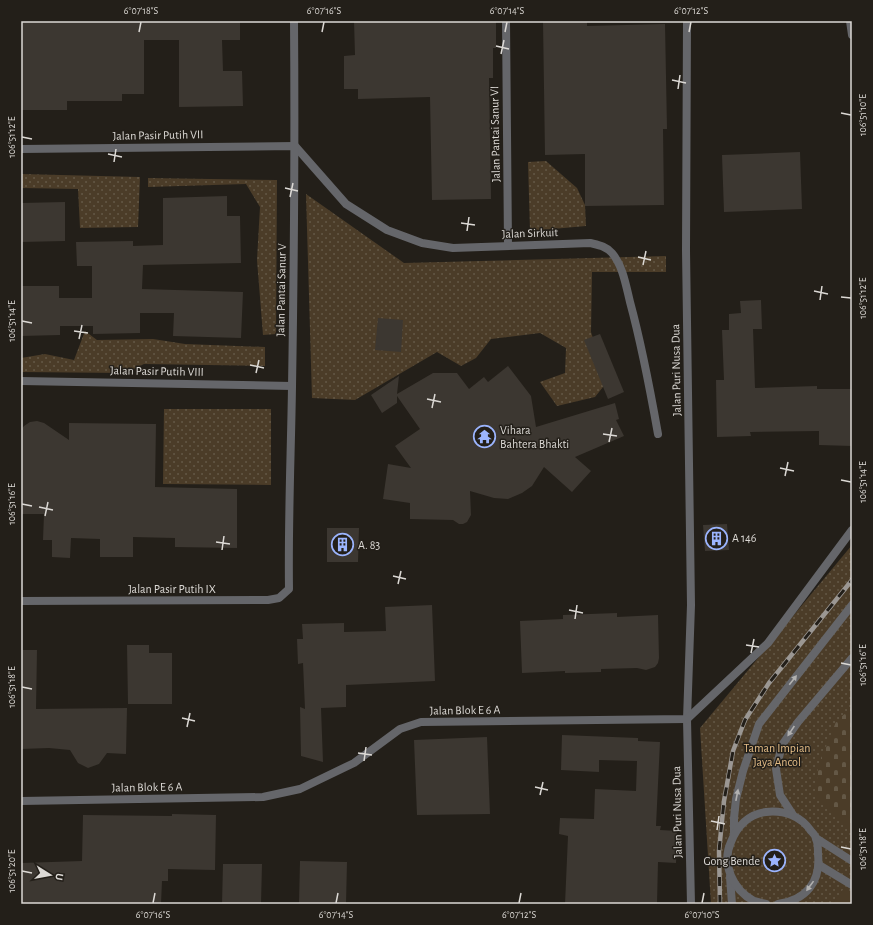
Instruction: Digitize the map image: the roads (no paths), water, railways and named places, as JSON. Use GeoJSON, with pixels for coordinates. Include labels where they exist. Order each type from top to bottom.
{"type":"FeatureCollection","features":[{"type":"Feature","properties":{"kind":"street","name":"Jalan Pantai Sanur V"},"geometry":{"type":"LineString","coordinates":[[288,558],[295,146],[294,21]]}},
{"type":"Feature","properties":{"kind":"street","name":"Jalan Pantai Sanur VI"},"geometry":{"type":"LineString","coordinates":[[506,21],[508,246]]}},
{"type":"Feature","properties":{"kind":"street","name":"Jalan Puri Nusa Dua"},"geometry":{"type":"LineString","coordinates":[[687,21],[686,250],[691,605],[687,719],[691,904]]}},
{"type":"Feature","properties":{"kind":"street"},"geometry":{"type":"LineString","coordinates":[[850,21],[852,35]]}},
{"type":"Feature","properties":{"kind":"street","name":"Jalan Pasir Putih VII"},"geometry":{"type":"LineString","coordinates":[[21,149],[295,146]]}},
{"type":"Feature","properties":{"kind":"street","name":"Jalan Sirkuit"},"geometry":{"type":"LineString","coordinates":[[295,146],[346,204],[387,230],[422,243],[453,248],[590,243],[606,248],[612,252],[618,262],[623,276],[637,327],[646,364],[658,434]]}},
{"type":"Feature","properties":{"kind":"street","name":"Jalan Pasir Putih VIII"},"geometry":{"type":"LineString","coordinates":[[21,381],[292,386]]}},
{"type":"Feature","properties":{"kind":"street"},"geometry":{"type":"LineString","coordinates":[[687,719],[768,643],[852,530]]}},
{"type":"Feature","properties":{"kind":"street","name":"Jalan Pasir Putih IX"},"geometry":{"type":"LineString","coordinates":[[21,601],[268,600],[279,598],[286,594],[289,589],[288,558]]}},
{"type":"Feature","properties":{"kind":"street"},"geometry":{"type":"LineString","coordinates":[[734,834],[736,799],[742,771],[759,724],[852,605]]}},
{"type":"Feature","properties":{"kind":"street"},"geometry":{"type":"LineString","coordinates":[[793,815],[780,795],[776,769],[782,745],[798,722],[852,658]]}},
{"type":"Feature","properties":{"kind":"street","name":"Jalan Blok E 6 A"},"geometry":{"type":"LineString","coordinates":[[21,801],[263,797],[300,789],[354,762],[400,729],[421,722],[687,719]]}},
{"type":"Feature","properties":{"kind":"street"},"geometry":{"type":"LineString","coordinates":[[732,904],[730,876],[727,862],[728,847],[734,834],[742,823],[760,813],[777,811],[793,815],[807,824],[816,838],[852,861]]}},
{"type":"Feature","properties":{"kind":"street"},"geometry":{"type":"LineString","coordinates":[[778,904],[791,902],[808,890],[818,874],[819,865],[816,838]]}},
{"type":"Feature","properties":{"kind":"street"},"geometry":{"type":"LineString","coordinates":[[819,865],[852,885]]}},
{"type":"Feature","properties":{"kind":"street"},"geometry":{"type":"LineString","coordinates":[[730,876],[742,893],[755,903],[766,904]]}},
{"type":"Feature","properties":{"kind":"railway"},"geometry":{"type":"LineString","coordinates":[[720,904],[719,851],[724,801],[733,751],[745,720],[769,683],[852,580]]}},
{"type":"Feature","properties":{"kind":"place","name":"Vihara Bahtera Bhakti"},"geometry":{"type":"Point","coordinates":[484,437]}},
{"type":"Feature","properties":{"kind":"place","name":"A 146"},"geometry":{"type":"Point","coordinates":[716,538]}},
{"type":"Feature","properties":{"kind":"place","name":"A. 83"},"geometry":{"type":"Point","coordinates":[343,545]}},
{"type":"Feature","properties":{"kind":"place","name":"Gong Bende"},"geometry":{"type":"Point","coordinates":[775,861]}},
{"type":"Feature","properties":{"kind":"park label","name":"Taman Impian Jaya Ancol"},"geometry":{"type":"Point","coordinates":[777,755]}}]}
